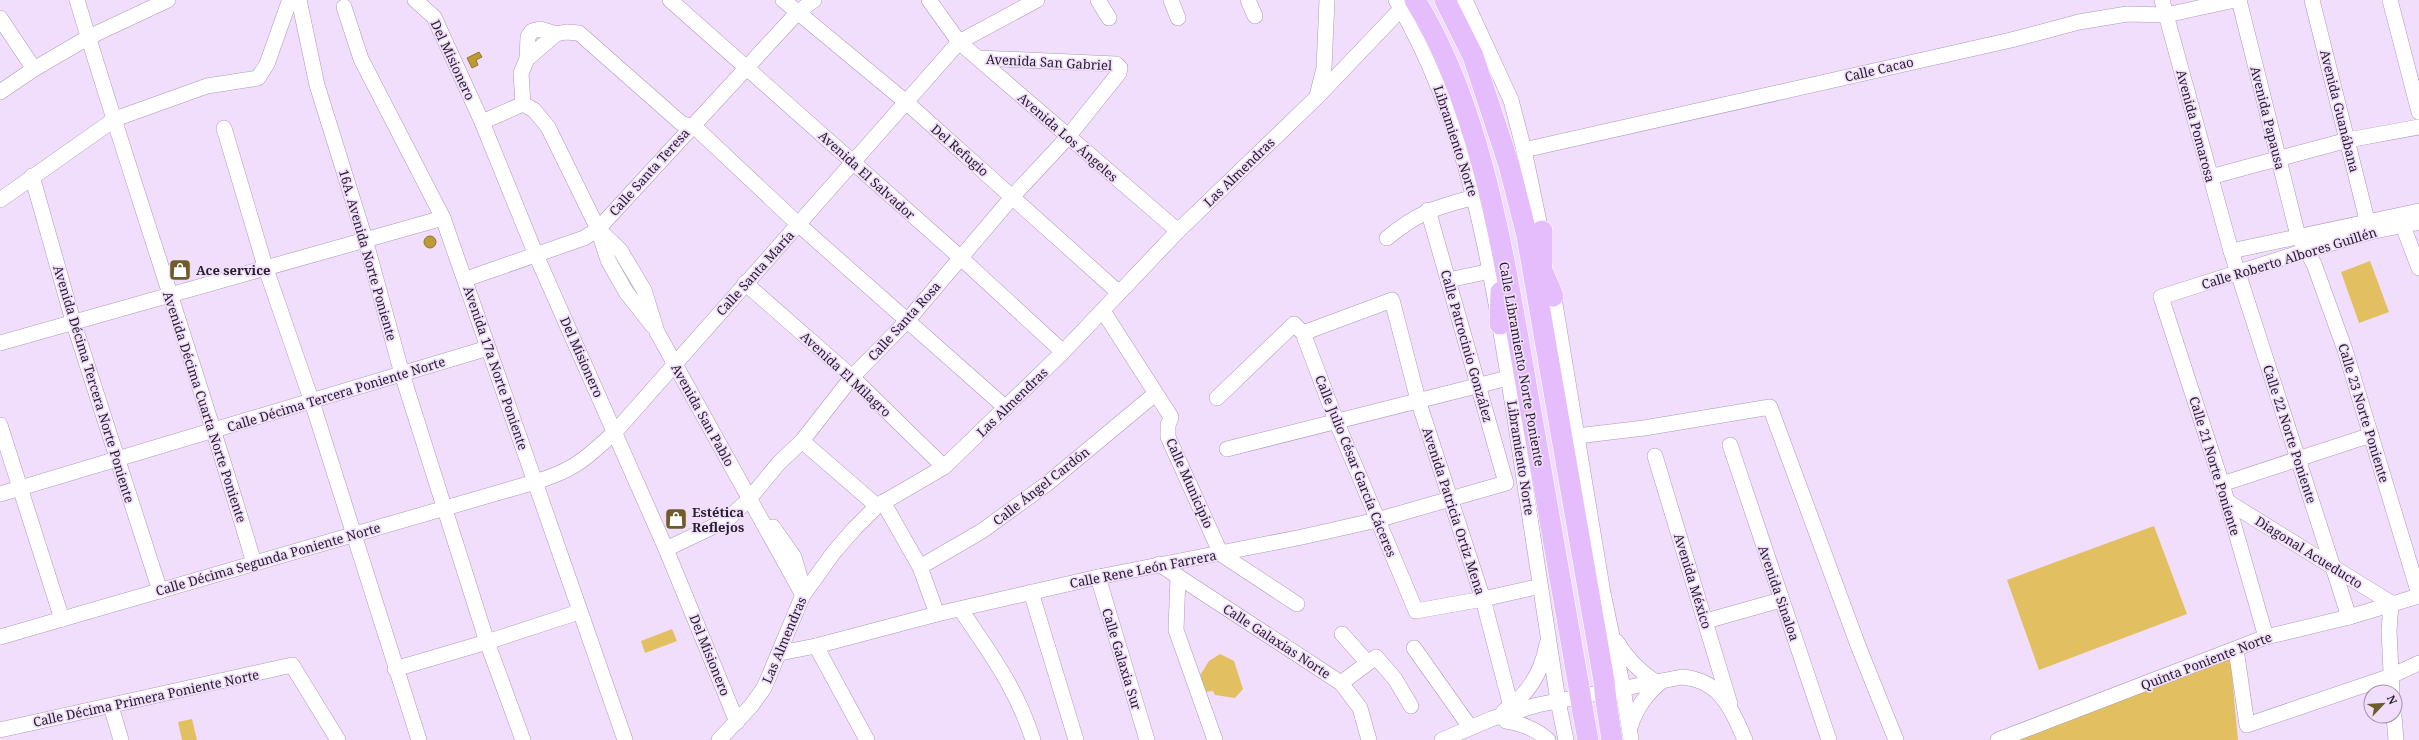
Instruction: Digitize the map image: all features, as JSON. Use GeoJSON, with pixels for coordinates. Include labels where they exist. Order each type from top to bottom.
{"type":"FeatureCollection","features":[{"type":"Feature","properties":{"kind":"highway","name":"Calle Libramiento Norte Poniente"},"geometry":{"type":"LineString","coordinates":[[1446,0],[1473,56],[1509,165],[1534,234],[1540,313],[1604,681],[1612,740]]}},
{"type":"Feature","properties":{"kind":"highway","name":"Calle Libramiento Norte Poniente"},"geometry":{"type":"LineString","coordinates":[[1404,3],[1450,67],[1477,146],[1497,267],[1581,697],[1588,740]]}},
{"type":"Feature","properties":{"kind":"highway"},"geometry":{"type":"LineString","coordinates":[[1534,234],[1543,271],[1553,296]]}},
{"type":"Feature","properties":{"kind":"highway"},"geometry":{"type":"LineString","coordinates":[[1497,267],[1508,324]]}},
{"type":"Feature","properties":{"kind":"highway"},"geometry":{"type":"LineString","coordinates":[[1540,313],[1543,271]]}},
{"type":"Feature","properties":{"kind":"street","name":"Avenida Décima Cuarta Norte Poniente"},"geometry":{"type":"LineString","coordinates":[[77,0],[169,295],[215,431],[254,562]]}},
{"type":"Feature","properties":{"kind":"street"},"geometry":{"type":"LineString","coordinates":[[0,200],[114,119],[207,86],[258,78],[267,64],[289,2],[298,0]]}},
{"type":"Feature","properties":{"kind":"street","name":"16A. Avenida Norte Poniente"},"geometry":{"type":"LineString","coordinates":[[298,0],[317,85],[365,239],[402,374],[487,642],[523,740]]}},
{"type":"Feature","properties":{"kind":"street","name":"Del Misionero"},"geometry":{"type":"LineString","coordinates":[[415,0],[434,17],[482,122],[536,256],[666,549],[737,722]]}},
{"type":"Feature","properties":{"kind":"street","name":"Avenida El Salvador"},"geometry":{"type":"LineString","coordinates":[[670,0],[747,66],[853,163],[961,258],[1063,352]]}},
{"type":"Feature","properties":{"kind":"street","name":"Del Refugio"},"geometry":{"type":"LineString","coordinates":[[784,0],[797,13],[906,102],[1014,196],[1118,292]]}},
{"type":"Feature","properties":{"kind":"street","name":"Calle Santa Teresa"},"geometry":{"type":"LineString","coordinates":[[466,279],[536,256],[584,238],[598,229],[747,66],[797,13],[814,0]]}},
{"type":"Feature","properties":{"kind":"street","name":"Avenida Los Ángeles"},"geometry":{"type":"LineString","coordinates":[[929,0],[959,42],[979,58],[1068,138],[1178,231]]}},
{"type":"Feature","properties":{"kind":"street","name":"Calle Santa María"},"geometry":{"type":"LineString","coordinates":[[535,482],[561,474],[579,464],[615,432],[959,42],[1018,4],[1037,0]]}},
{"type":"Feature","properties":{"kind":"street"},"geometry":{"type":"LineString","coordinates":[[1098,0],[1109,18]]}},
{"type":"Feature","properties":{"kind":"street"},"geometry":{"type":"LineString","coordinates":[[1171,0],[1178,18]]}},
{"type":"Feature","properties":{"kind":"street"},"geometry":{"type":"LineString","coordinates":[[1248,0],[1254,16]]}},
{"type":"Feature","properties":{"kind":"street"},"geometry":{"type":"LineString","coordinates":[[1317,98],[1324,68],[1327,0]]}},
{"type":"Feature","properties":{"kind":"street"},"geometry":{"type":"LineString","coordinates":[[1465,0],[1510,100],[1524,150],[1534,234],[1553,296],[1630,734]]}},
{"type":"Feature","properties":{"kind":"street","name":"Avenida Pomarosa"},"geometry":{"type":"LineString","coordinates":[[2162,0],[2231,251]]}},
{"type":"Feature","properties":{"kind":"street","name":"Calle Cacao"},"geometry":{"type":"LineString","coordinates":[[1524,150],[2011,40],[2079,22],[2127,14],[2166,15],[2235,0]]}},
{"type":"Feature","properties":{"kind":"street","name":"Avenida Papausa"},"geometry":{"type":"LineString","coordinates":[[2239,0],[2298,236]]}},
{"type":"Feature","properties":{"kind":"street","name":"Avenida Guanábana"},"geometry":{"type":"LineString","coordinates":[[2312,0],[2369,227]]}},
{"type":"Feature","properties":{"kind":"street"},"geometry":{"type":"LineString","coordinates":[[2390,0],[2419,112]]}},
{"type":"Feature","properties":{"kind":"street"},"geometry":{"type":"LineString","coordinates":[[0,92],[34,69],[88,37],[161,2]]}},
{"type":"Feature","properties":{"kind":"street","name":"Las Almendras"},"geometry":{"type":"LineString","coordinates":[[719,740],[737,722],[764,688],[803,594],[834,552],[880,504],[944,467],[1006,408],[1103,311],[1118,292],[1178,231],[1317,98],[1404,3]]}},
{"type":"Feature","properties":{"kind":"street","name":"Libramiento Norte"},"geometry":{"type":"LineString","coordinates":[[1404,3],[1435,74],[1460,142],[1475,197],[1497,267]]}},
{"type":"Feature","properties":{"kind":"street","name":"Avenida 17a Norte Poniente"},"geometry":{"type":"LineString","coordinates":[[344,7],[362,59],[443,218],[466,279],[488,348],[579,612],[625,740]]}},
{"type":"Feature","properties":{"kind":"street"},"geometry":{"type":"LineString","coordinates":[[0,18],[34,69]]}},
{"type":"Feature","properties":{"kind":"street"},"geometry":{"type":"LineString","coordinates":[[482,122],[523,104],[521,73],[527,58],[556,34],[566,32],[579,33],[681,123],[697,129],[798,224],[1006,408]]}},
{"type":"Feature","properties":{"kind":"street","name":"Avenida San Gabriel"},"geometry":{"type":"LineString","coordinates":[[979,58],[1116,64],[1120,68]]}},
{"type":"Feature","properties":{"kind":"street","name":"Calle Santa Rosa"},"geometry":{"type":"LineString","coordinates":[[666,549],[727,520],[750,498],[778,464],[802,441],[852,377],[908,320],[1014,196],[1068,138],[1119,73],[1120,68]]}},
{"type":"Feature","properties":{"kind":"street","name":"Avenida San Pablo"},"geometry":{"type":"LineString","coordinates":[[523,104],[534,110],[548,127],[598,229],[620,250],[644,290],[657,332],[675,365],[750,498],[788,546],[799,571],[803,594]]}},
{"type":"Feature","properties":{"kind":"street"},"geometry":{"type":"LineString","coordinates":[[2210,177],[2348,140],[2419,127]]}},
{"type":"Feature","properties":{"kind":"street"},"geometry":{"type":"LineString","coordinates":[[224,128],[265,266],[312,402],[419,740]]}},
{"type":"Feature","properties":{"kind":"street","name":"Avenida Décima Tercera Norte Poniente"},"geometry":{"type":"LineString","coordinates":[[32,176],[73,321],[160,591]]}},
{"type":"Feature","properties":{"kind":"street"},"geometry":{"type":"LineString","coordinates":[[1387,238],[1410,219],[1428,210],[1475,197]]}},
{"type":"Feature","properties":{"kind":"street","name":"Calle Patrocinio González"},"geometry":{"type":"LineString","coordinates":[[1428,210],[1506,483]]}},
{"type":"Feature","properties":{"kind":"street","name":"Calle Roberto Albores Guillén"},"geometry":{"type":"LineString","coordinates":[[2161,297],[2305,251],[2369,227],[2419,211]]}},
{"type":"Feature","properties":{"kind":"street"},"geometry":{"type":"LineString","coordinates":[[0,343],[265,266],[443,218]]}},
{"type":"Feature","properties":{"kind":"street","name":"Calle Roberto Albores Guillén"},"geometry":{"type":"LineString","coordinates":[[2231,251],[2298,236],[2369,227],[2403,226],[2419,222]]}},
{"type":"Feature","properties":{"kind":"street"},"geometry":{"type":"LineString","coordinates":[[2403,226],[2419,268]]}},
{"type":"Feature","properties":{"kind":"street","name":"Calle 23 Norte Poniente"},"geometry":{"type":"LineString","coordinates":[[2298,236],[2305,251],[2314,264],[2343,342],[2419,595]]}},
{"type":"Feature","properties":{"kind":"street","name":"Calle 22 Norte Poniente"},"geometry":{"type":"LineString","coordinates":[[2231,251],[2299,458],[2349,617]]}},
{"type":"Feature","properties":{"kind":"street"},"geometry":{"type":"LineString","coordinates":[[1448,280],[1497,267]]}},
{"type":"Feature","properties":{"kind":"street","name":"Avenida El Milagro"},"geometry":{"type":"LineString","coordinates":[[745,283],[852,377],[944,467]]}},
{"type":"Feature","properties":{"kind":"street","name":"Calle 21 Norte Poniente"},"geometry":{"type":"LineString","coordinates":[[2161,297],[2228,502],[2266,637]]}},
{"type":"Feature","properties":{"kind":"street","name":"Avenida Patricia Ortiz Mena"},"geometry":{"type":"LineString","coordinates":[[1298,328],[1392,300],[1418,400],[1483,599],[1513,713]]}},
{"type":"Feature","properties":{"kind":"street","name":"Calle Municipio"},"geometry":{"type":"LineString","coordinates":[[1103,311],[1171,417],[1168,425],[1168,437],[1221,554]]}},
{"type":"Feature","properties":{"kind":"street","name":"Libramiento Norte"},"geometry":{"type":"LineString","coordinates":[[1508,324],[1508,378],[1558,701],[1566,740]]}},
{"type":"Feature","properties":{"kind":"street"},"geometry":{"type":"LineString","coordinates":[[1217,398],[1298,328]]}},
{"type":"Feature","properties":{"kind":"street","name":"Calle Julio César García Cáceres"},"geometry":{"type":"LineString","coordinates":[[1298,328],[1416,611],[1483,599]]}},
{"type":"Feature","properties":{"kind":"street","name":"Calle Décima Tercera Poniente Norte"},"geometry":{"type":"LineString","coordinates":[[0,494],[116,458],[215,431],[312,402],[488,348]]}},
{"type":"Feature","properties":{"kind":"street"},"geometry":{"type":"LineString","coordinates":[[1227,449],[1337,423],[1418,400],[1508,378]]}},
{"type":"Feature","properties":{"kind":"street","name":"Calle Ángel Cardón"},"geometry":{"type":"LineString","coordinates":[[920,567],[982,531],[1048,483],[1155,394]]}},
{"type":"Feature","properties":{"kind":"street"},"geometry":{"type":"LineString","coordinates":[[1577,436],[1644,428],[1770,407],[1896,740]]}},
{"type":"Feature","properties":{"kind":"street"},"geometry":{"type":"LineString","coordinates":[[0,425],[62,619]]}},
{"type":"Feature","properties":{"kind":"street"},"geometry":{"type":"LineString","coordinates":[[2222,484],[2371,435]]}},
{"type":"Feature","properties":{"kind":"street"},"geometry":{"type":"LineString","coordinates":[[802,441],[880,504],[920,567],[937,614]]}},
{"type":"Feature","properties":{"kind":"street","name":"Avenida Sinaloa"},"geometry":{"type":"LineString","coordinates":[[1730,445],[1829,740]]}},
{"type":"Feature","properties":{"kind":"street","name":"Avenida México"},"geometry":{"type":"LineString","coordinates":[[1654,456],[1706,621],[1731,707]]}},
{"type":"Feature","properties":{"kind":"street","name":"Calle Décima Segunda Poniente Norte"},"geometry":{"type":"LineString","coordinates":[[0,637],[254,562],[535,482]]}},
{"type":"Feature","properties":{"kind":"street","name":"Calle Rene León Farrera"},"geometry":{"type":"LineString","coordinates":[[780,652],[816,646],[937,614],[961,610],[1098,577],[1159,564],[1221,554],[1377,520],[1506,483]]}},
{"type":"Feature","properties":{"kind":"street","name":"Diagonal Acueducto"},"geometry":{"type":"LineString","coordinates":[[2228,502],[2391,603]]}},
{"type":"Feature","properties":{"kind":"street"},"geometry":{"type":"LineString","coordinates":[[1221,554],[1297,604]]}},
{"type":"Feature","properties":{"kind":"street","name":"Calle Galaxias Norte"},"geometry":{"type":"LineString","coordinates":[[1159,564],[1340,683],[1360,708],[1369,740]]}},
{"type":"Feature","properties":{"kind":"street","name":"Calle Galaxia Sur"},"geometry":{"type":"LineString","coordinates":[[1098,577],[1147,740]]}},
{"type":"Feature","properties":{"kind":"street"},"geometry":{"type":"LineString","coordinates":[[1178,577],[1176,630],[1215,740]]}},
{"type":"Feature","properties":{"kind":"street"},"geometry":{"type":"LineString","coordinates":[[1483,599],[1532,588]]}},
{"type":"Feature","properties":{"kind":"street"},"geometry":{"type":"LineString","coordinates":[[1031,592],[1076,740]]}},
{"type":"Feature","properties":{"kind":"street","name":"Quinta Poniente Norte"},"geometry":{"type":"LineString","coordinates":[[1998,740],[2266,637],[2349,617],[2419,595]]}},
{"type":"Feature","properties":{"kind":"street"},"geometry":{"type":"LineString","coordinates":[[1706,621],[1781,600]]}},
{"type":"Feature","properties":{"kind":"street"},"geometry":{"type":"LineString","coordinates":[[2391,603],[2389,631],[2392,684]]}},
{"type":"Feature","properties":{"kind":"street"},"geometry":{"type":"LineString","coordinates":[[961,610],[1010,682],[1019,699],[1033,740]]}},
{"type":"Feature","properties":{"kind":"street"},"geometry":{"type":"LineString","coordinates":[[395,668],[487,642],[579,612]]}},
{"type":"Feature","properties":{"kind":"street"},"geometry":{"type":"LineString","coordinates":[[1612,633],[1624,654],[1638,669],[1659,680]]}},
{"type":"Feature","properties":{"kind":"street"},"geometry":{"type":"LineString","coordinates":[[1342,634],[1367,662]]}},
{"type":"Feature","properties":{"kind":"street"},"geometry":{"type":"LineString","coordinates":[[1513,713],[1537,676],[1545,657],[1548,637]]}},
{"type":"Feature","properties":{"kind":"street"},"geometry":{"type":"LineString","coordinates":[[816,646],[867,740]]}},
{"type":"Feature","properties":{"kind":"street"},"geometry":{"type":"LineString","coordinates":[[1414,648],[1470,727]]}},
{"type":"Feature","properties":{"kind":"street"},"geometry":{"type":"LineString","coordinates":[[2236,649],[2247,725],[2391,676],[2419,663]]}},
{"type":"Feature","properties":{"kind":"street"},"geometry":{"type":"LineString","coordinates":[[1340,683],[1367,662],[1376,657],[1395,679],[1411,706]]}},
{"type":"Feature","properties":{"kind":"street"},"geometry":{"type":"LineString","coordinates":[[1698,678],[1717,659]]}},
{"type":"Feature","properties":{"kind":"street","name":"Calle Décima Primera Poniente Norte"},"geometry":{"type":"LineString","coordinates":[[0,730],[292,665],[338,740]]}},
{"type":"Feature","properties":{"kind":"street"},"geometry":{"type":"LineString","coordinates":[[1442,740],[1492,719],[1558,701],[1659,680],[1682,677],[1698,678],[1714,689],[1731,707],[1746,740]]}},
{"type":"Feature","properties":{"kind":"street"},"geometry":{"type":"LineString","coordinates":[[1630,734],[1636,709],[1659,680]]}},
{"type":"Feature","properties":{"kind":"street"},"geometry":{"type":"LineString","coordinates":[[111,706],[121,740]]}},
{"type":"Feature","properties":{"kind":"street"},"geometry":{"type":"LineString","coordinates":[[1513,713],[1548,740]]}},
{"type":"Feature","properties":{"kind":"street"},"geometry":{"type":"LineString","coordinates":[[2395,724],[2396,740]]}},
{"type":"Feature","properties":{"kind":"shaded area"},"geometry":{"type":"Polygon","coordinates":[[[479,52],[482,57],[476,60],[478,65],[472,68],[467,58],[479,52]]]}},
{"type":"Feature","properties":{"kind":"shaded area"},"geometry":{"type":"Polygon","coordinates":[[[428,236],[432,236],[436,242],[432,248],[428,248],[424,244],[424,240],[428,236]]]}},
{"type":"Feature","properties":{"kind":"shaded area"},"geometry":{"type":"Polygon","coordinates":[[[2370,261],[2389,312],[2359,323],[2341,272],[2370,261]]]}},
{"type":"Feature","properties":{"kind":"shaded area"},"geometry":{"type":"Polygon","coordinates":[[[2154,526],[2187,614],[2039,670],[2007,580],[2154,526]]]}},
{"type":"Feature","properties":{"kind":"shaded area"},"geometry":{"type":"Polygon","coordinates":[[[672,629],[677,641],[645,653],[641,641],[672,629]]]}},
{"type":"Feature","properties":{"kind":"shaded area"},"geometry":{"type":"Polygon","coordinates":[[[1220,654],[1234,661],[1243,689],[1235,698],[1215,695],[1213,691],[1205,692],[1199,677],[1209,661],[1220,654]]]}},
{"type":"Feature","properties":{"kind":"shaded area"},"geometry":{"type":"Polygon","coordinates":[[[2230,655],[2238,740],[2014,740],[2230,655]]]}},
{"type":"Feature","properties":{"kind":"shaded area"},"geometry":{"type":"Polygon","coordinates":[[[192,719],[197,740],[182,740],[178,722],[192,719]]]}},
{"type":"Feature","properties":{"kind":"place","name":"Ace service"},"geometry":{"type":"Point","coordinates":[180,270]}},
{"type":"Feature","properties":{"kind":"place","name":"Estética Reflejos"},"geometry":{"type":"Point","coordinates":[676,519]}}]}
